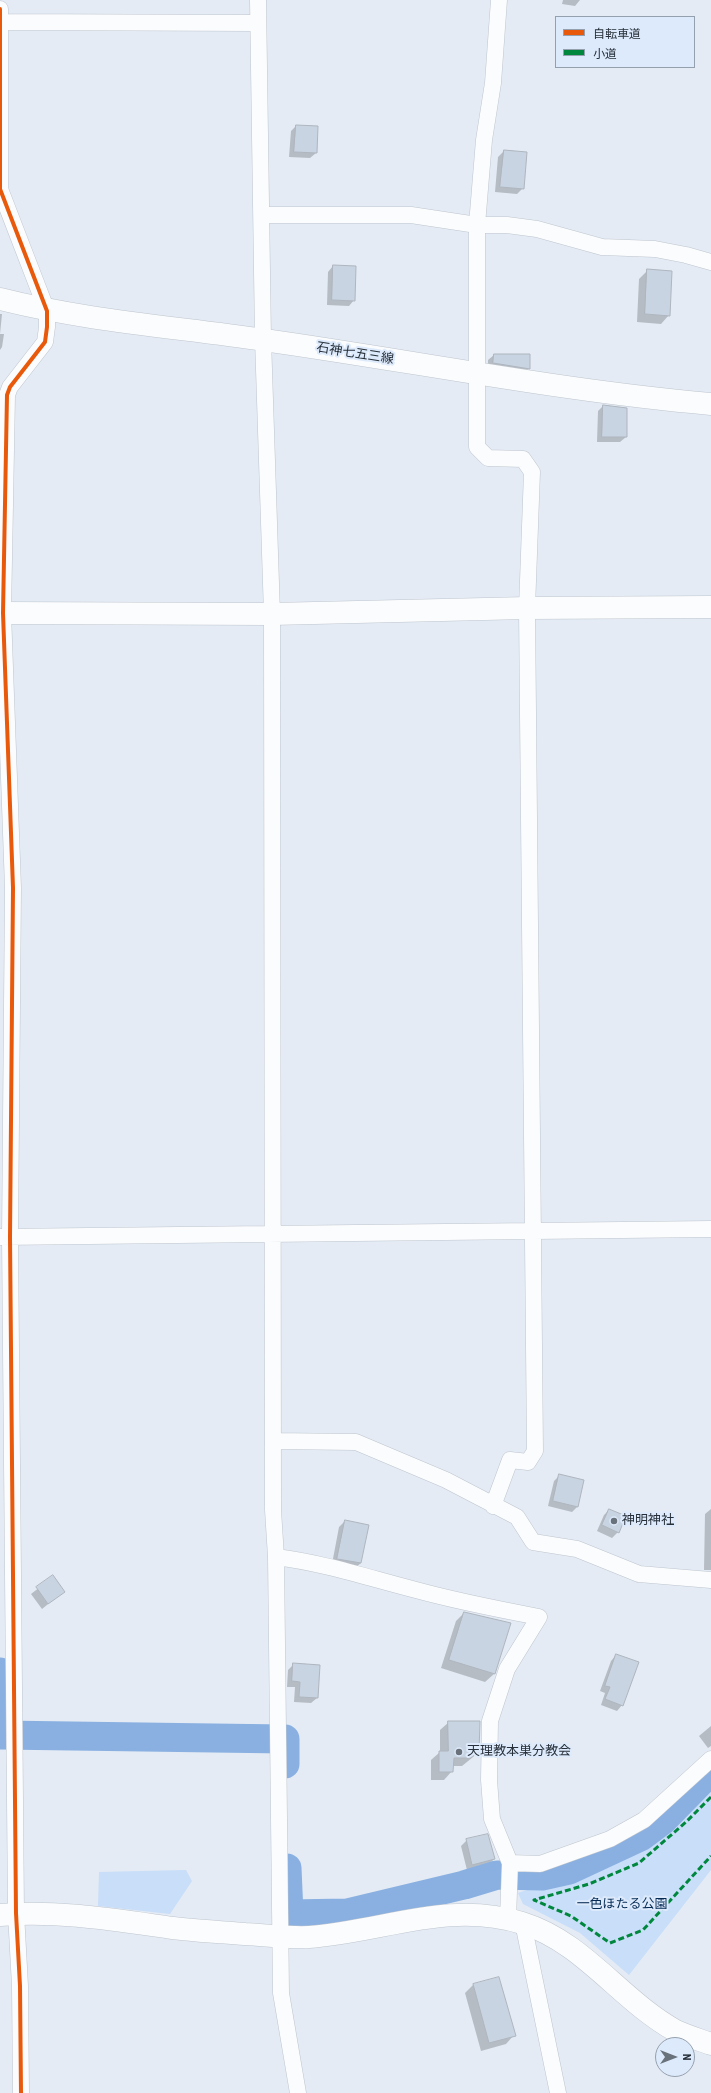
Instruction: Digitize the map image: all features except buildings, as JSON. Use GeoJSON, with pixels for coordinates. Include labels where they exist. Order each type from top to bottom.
{"type":"FeatureCollection","features":[{"type":"Feature","properties":{"kind":"street"},"geometry":{"type":"LineString","coordinates":[[258,0],[264,340],[272,614],[273,1510],[276,1557],[281,1993],[298,2093]]}},
{"type":"Feature","properties":{"kind":"street"},"geometry":{"type":"LineString","coordinates":[[493,1506],[510,1460],[528,1462],[535,1451],[527,608],[532,472],[523,459],[488,458],[477,447],[477,225],[484,140],[493,83],[499,0]]}},
{"type":"Feature","properties":{"kind":"street"},"geometry":{"type":"LineString","coordinates":[[0,9],[0,189],[47,311],[45,342],[10,387],[7,396],[2,613],[14,888],[5,1237],[15,1736],[8,1914],[20,1986],[21,2093]]}},
{"type":"Feature","properties":{"kind":"street"},"geometry":{"type":"LineString","coordinates":[[0,22],[258,23]]}},
{"type":"Feature","properties":{"kind":"street"},"geometry":{"type":"LineString","coordinates":[[262,215],[411,215],[477,225],[507,225],[537,229],[602,247],[655,249],[686,254],[711,262]]}},
{"type":"Feature","properties":{"kind":"street","name":"石神七五三線"},"geometry":{"type":"LineString","coordinates":[[0,299],[47,311],[264,340],[643,398],[711,404]]}},
{"type":"Feature","properties":{"kind":"street"},"geometry":{"type":"LineString","coordinates":[[2,613],[272,614],[527,608],[711,607]]}},
{"type":"Feature","properties":{"kind":"street"},"geometry":{"type":"LineString","coordinates":[[5,1237],[711,1229]]}},
{"type":"Feature","properties":{"kind":"street"},"geometry":{"type":"LineString","coordinates":[[273,1441],[356,1442],[446,1480],[493,1506],[517,1517],[533,1542],[577,1549],[639,1574],[711,1580]]}},
{"type":"Feature","properties":{"kind":"street"},"geometry":{"type":"LineString","coordinates":[[276,1557],[311,1561],[415,1590],[484,1607],[538,1617],[507,1669],[490,1721],[489,1780],[492,1819],[510,1863],[515,1921],[558,2093]]}},
{"type":"Feature","properties":{"kind":"street"},"geometry":{"type":"LineString","coordinates":[[510,1863],[540,1864],[610,1839],[644,1820],[711,1759]]}},
{"type":"Feature","properties":{"kind":"street"},"geometry":{"type":"LineString","coordinates":[[8,1914],[98,1917],[175,1928],[308,1937],[337,1934],[439,1915],[472,1914],[515,1921],[571,1947],[642,2007],[676,2031],[711,2044]]}},
{"type":"Feature","properties":{"kind":"green space","name":"一色ほたる公園"},"geometry":{"type":"Polygon","coordinates":[[[711,1777],[711,1870],[629,1975],[580,1933],[523,1904],[518,1893],[571,1875],[655,1834],[711,1777]]]}},
{"type":"Feature","properties":{"kind":"green space"},"geometry":{"type":"Polygon","coordinates":[[[186,1870],[192,1881],[170,1914],[98,1906],[99,1872],[186,1870]]]}},
{"type":"Feature","properties":{"kind":"waterway"},"geometry":{"type":"LineString","coordinates":[[0,1672],[1,1735],[285,1739],[285,1764]]}},
{"type":"Feature","properties":{"kind":"waterway"},"geometry":{"type":"LineString","coordinates":[[287,1868],[289,1914],[347,1913],[464,1885],[497,1875],[542,1876],[569,1870],[642,1836],[662,1821],[711,1771]]}},
{"type":"Feature","properties":{"kind":"marked path"},"geometry":{"type":"LineString","coordinates":[[711,1797],[686,1822],[639,1863],[589,1884],[534,1900],[571,1916],[610,1943],[643,1930],[711,1856]]}},
{"type":"Feature","properties":{"kind":"cycle path"},"geometry":{"type":"LineString","coordinates":[[0,9],[0,189],[47,311],[45,342],[10,387],[7,395],[3,613],[13,888],[10,1237],[16,1913],[20,1986],[21,2093]]}},
{"type":"Feature","properties":{"kind":"place","name":"神明神社"},"geometry":{"type":"Point","coordinates":[614,1521]}},
{"type":"Feature","properties":{"kind":"place","name":"天理教本巣分教会"},"geometry":{"type":"Point","coordinates":[459,1752]}}]}
